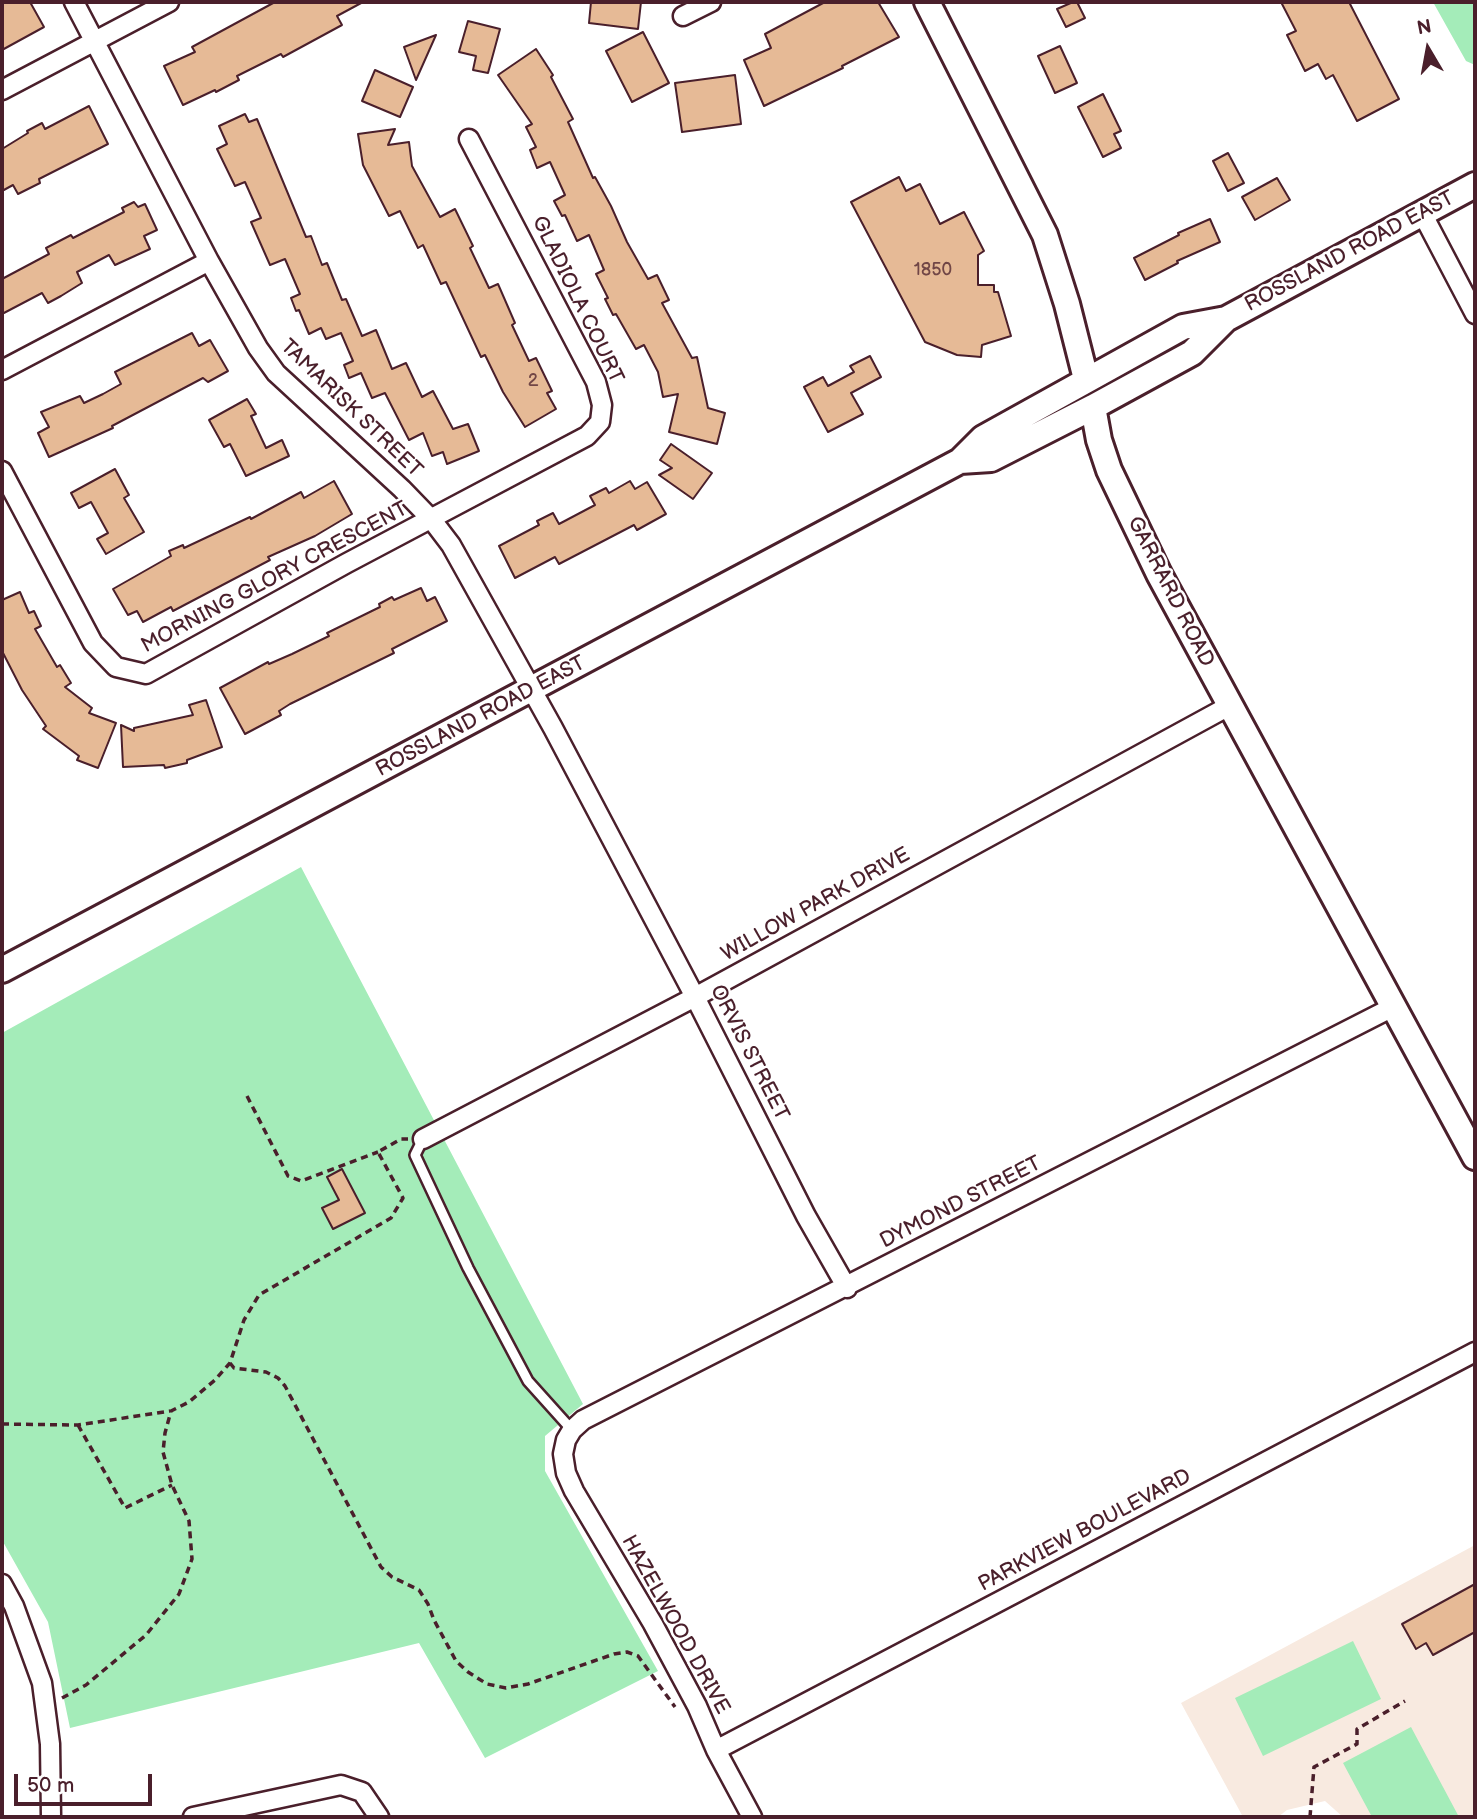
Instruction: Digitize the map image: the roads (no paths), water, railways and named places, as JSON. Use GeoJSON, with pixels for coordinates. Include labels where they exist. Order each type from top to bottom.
{"type":"FeatureCollection","features":[{"type":"Feature","properties":{"kind":"main road","name":"GARRARD ROAD"},"geometry":{"type":"LineString","coordinates":[[927,2],[1045,235],[1067,304],[1086,379]]}},
{"type":"Feature","properties":{"kind":"main road","name":"ROSSLAND ROAD EAST"},"geometry":{"type":"LineString","coordinates":[[960,461],[991,460],[1093,407],[1192,353],[1226,319],[1475,185]]}},
{"type":"Feature","properties":{"kind":"main road","name":"ROSSLAND ROAD EAST"},"geometry":{"type":"LineString","coordinates":[[2,971],[960,461],[983,438],[1086,379],[1184,327],[1226,319]]}},
{"type":"Feature","properties":{"kind":"main road","name":"GARRARD ROAD"},"geometry":{"type":"LineString","coordinates":[[1093,407],[1099,440],[1118,492],[1229,706],[1475,1157]]}},
{"type":"Feature","properties":{"kind":"street","name":"TAMARISK STREET"},"geometry":{"type":"LineString","coordinates":[[74,2],[209,261],[258,348],[276,373],[432,520],[451,545],[532,690]]}},
{"type":"Feature","properties":{"kind":"street"},"geometry":{"type":"LineString","coordinates":[[2,90],[169,2]]}},
{"type":"Feature","properties":{"kind":"street"},"geometry":{"type":"LineString","coordinates":[[683,16],[711,2]]}},
{"type":"Feature","properties":{"kind":"street","name":"GLADIOLA COURT"},"geometry":{"type":"LineString","coordinates":[[432,520],[587,436],[600,422],[602,405],[596,382],[469,139]]}},
{"type":"Feature","properties":{"kind":"street"},"geometry":{"type":"LineString","coordinates":[[1422,213],[1475,314]]}},
{"type":"Feature","properties":{"kind":"street"},"geometry":{"type":"LineString","coordinates":[[2,370],[209,261]]}},
{"type":"Feature","properties":{"kind":"street","name":"GARRARD ROAD"},"geometry":{"type":"LineString","coordinates":[[1086,379],[1093,407]]}},
{"type":"Feature","properties":{"kind":"street","name":"MORNING GLORY CRESCENT"},"geometry":{"type":"LineString","coordinates":[[2,471],[93,643],[116,667],[146,674],[432,520]]}},
{"type":"Feature","properties":{"kind":"street","name":"ORVIS STREET"},"geometry":{"type":"LineString","coordinates":[[532,690],[695,997],[806,1216],[847,1288]]}},
{"type":"Feature","properties":{"kind":"street","name":"WILLOW PARK DRIVE"},"geometry":{"type":"LineString","coordinates":[[423,1139],[695,997],[1229,706]]}},
{"type":"Feature","properties":{"kind":"street","name":"DYMOND STREET"},"geometry":{"type":"LineString","coordinates":[[572,1430],[583,1420],[847,1288],[1395,1006]]}},
{"type":"Feature","properties":{"kind":"street","name":"PARKVIEW BOULEVARD"},"geometry":{"type":"LineString","coordinates":[[716,1750],[1475,1352]]}},
{"type":"Feature","properties":{"kind":"street","name":"HAZELWOOD DRIVE"},"geometry":{"type":"LineString","coordinates":[[572,1430],[566,1440],[563,1454],[566,1473],[574,1491],[653,1624],[752,1817]]}},
{"type":"Feature","properties":{"kind":"street"},"geometry":{"type":"LineString","coordinates":[[2,1584],[14,1606],[42,1683],[50,1744],[51,1817]]}},
{"type":"Feature","properties":{"kind":"street"},"geometry":{"type":"LineString","coordinates":[[193,1817],[341,1785],[362,1793],[379,1817]]}},
{"type":"Feature","properties":{"kind":"lane"},"geometry":{"type":"LineString","coordinates":[[423,1139],[415,1155],[468,1268],[528,1381],[572,1430]]}}]}
